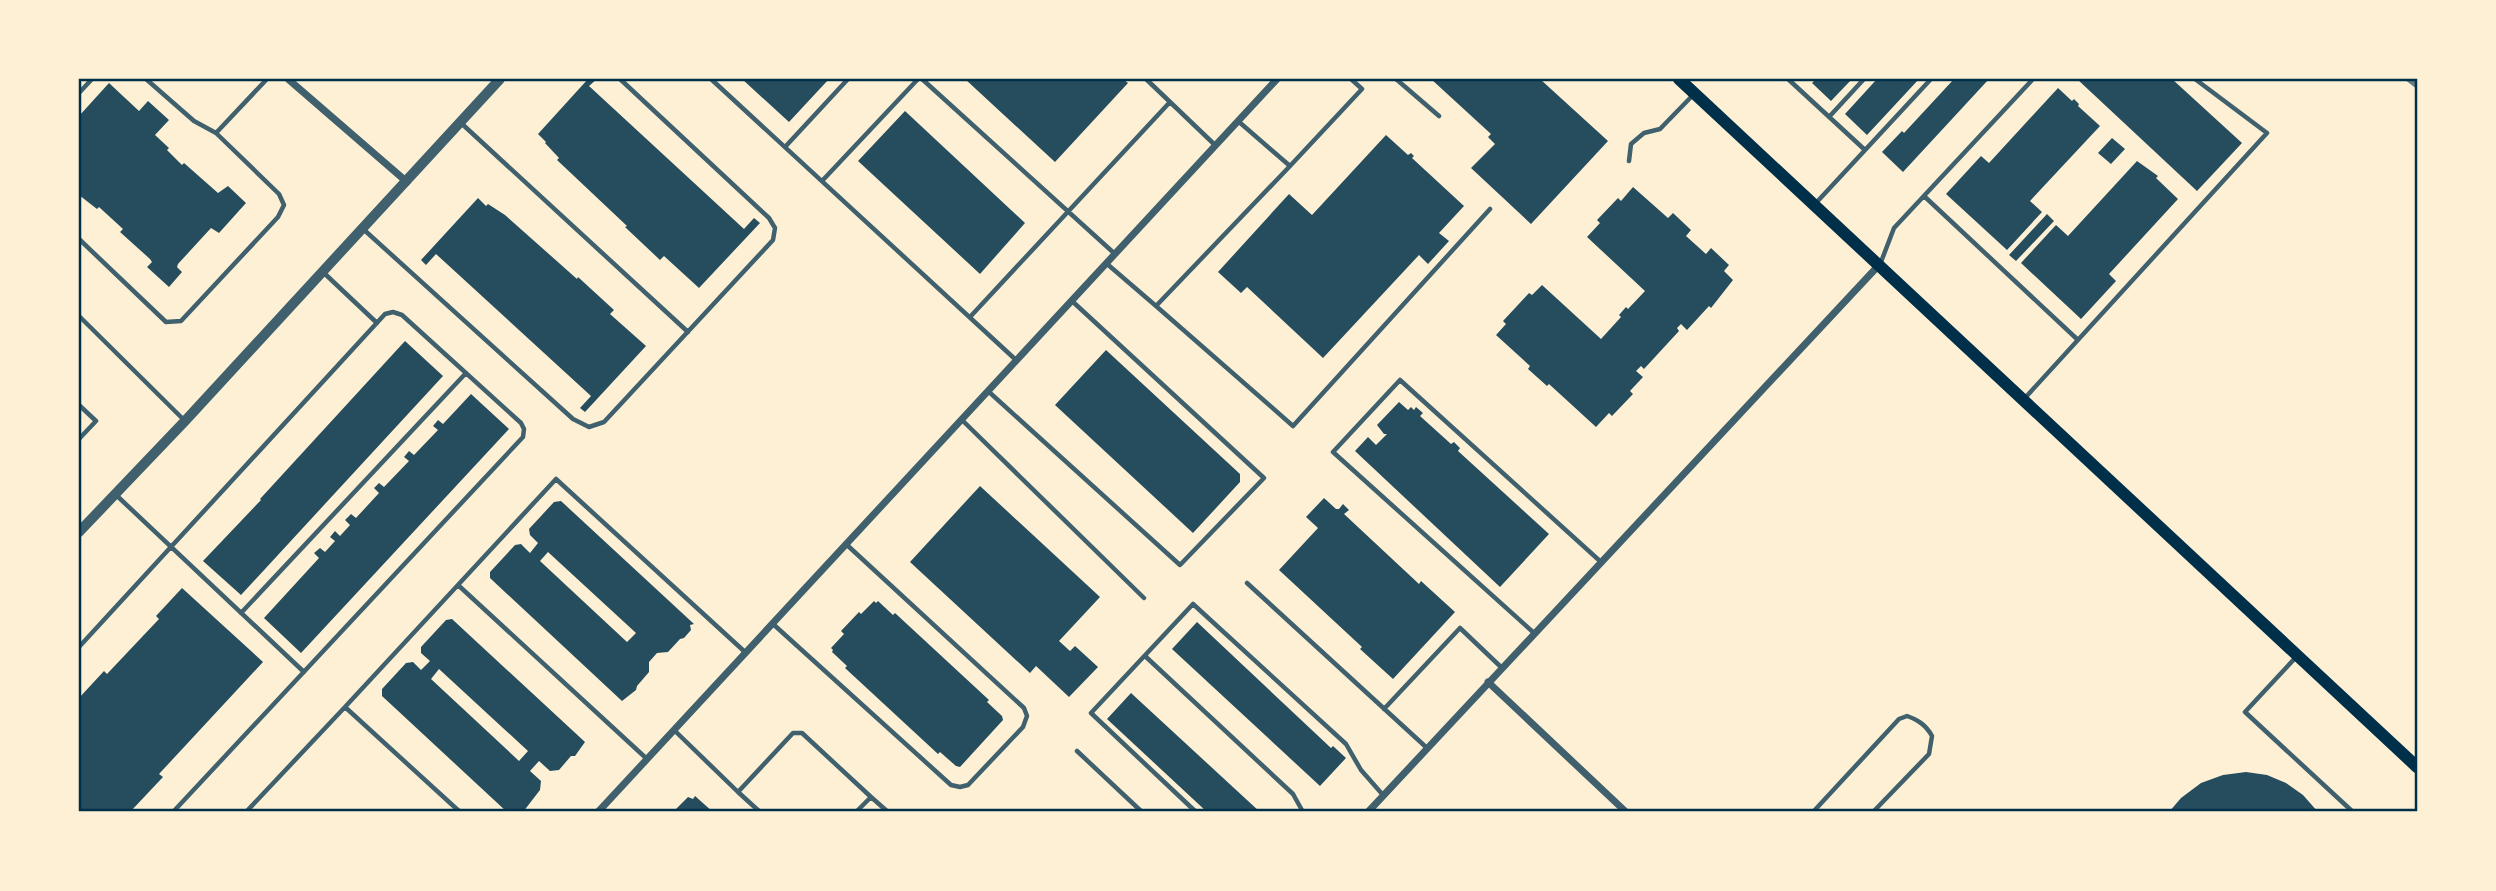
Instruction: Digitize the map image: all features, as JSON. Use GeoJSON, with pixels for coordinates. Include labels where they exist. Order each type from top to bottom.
{"type":"FeatureCollection","features":[{"type":"Feature","properties":{"kind":"main road"},"geometry":{"type":"LineString","coordinates":[[1679,79],[2417,767]]}},
{"type":"Feature","properties":{"kind":"street"},"geometry":{"type":"LineString","coordinates":[[288,79],[407,182]]}},
{"type":"Feature","properties":{"kind":"street"},"geometry":{"type":"LineString","coordinates":[[79,532],[500,79]]}},
{"type":"Feature","properties":{"kind":"street"},"geometry":{"type":"LineString","coordinates":[[598,812],[1277,79]]}},
{"type":"Feature","properties":{"kind":"street"},"geometry":{"type":"LineString","coordinates":[[1368,812],[1879,265]]}},
{"type":"Feature","properties":{"kind":"street"},"geometry":{"type":"LineString","coordinates":[[1488,682],[1626,812]]}},
{"type":"Feature","properties":{"kind":"lane"},"geometry":{"type":"LineString","coordinates":[[79,93],[92,79]]}},
{"type":"Feature","properties":{"kind":"lane"},"geometry":{"type":"LineString","coordinates":[[79,239],[166,322],[181,321],[278,217],[284,205],[279,194],[216,133],[194,121],[146,79]]}},
{"type":"Feature","properties":{"kind":"lane"},"geometry":{"type":"LineString","coordinates":[[216,133],[267,79]]}},
{"type":"Feature","properties":{"kind":"lane"},"geometry":{"type":"LineString","coordinates":[[362,228],[573,419],[589,427],[604,422],[773,240],[775,228],[769,218],[621,79]]}},
{"type":"Feature","properties":{"kind":"lane"},"geometry":{"type":"LineString","coordinates":[[710,79],[1016,360]]}},
{"type":"Feature","properties":{"kind":"lane"},"geometry":{"type":"LineString","coordinates":[[785,147],[848,79]]}},
{"type":"Feature","properties":{"kind":"lane"},"geometry":{"type":"LineString","coordinates":[[822,181],[920,79],[1115,254]]}},
{"type":"Feature","properties":{"kind":"lane"},"geometry":{"type":"LineString","coordinates":[[1146,79],[1215,145]]}},
{"type":"Feature","properties":{"kind":"lane"},"geometry":{"type":"LineString","coordinates":[[1156,306],[1362,89],[1351,79]]}},
{"type":"Feature","properties":{"kind":"lane"},"geometry":{"type":"LineString","coordinates":[[1396,79],[1439,116]]}},
{"type":"Feature","properties":{"kind":"lane"},"geometry":{"type":"LineString","coordinates":[[1788,79],[1865,150]]}},
{"type":"Feature","properties":{"kind":"lane"},"geometry":{"type":"LineString","coordinates":[[1795,85],[1801,79]]}},
{"type":"Feature","properties":{"kind":"lane"},"geometry":{"type":"LineString","coordinates":[[1829,117],[1864,79]]}},
{"type":"Feature","properties":{"kind":"lane"},"geometry":{"type":"LineString","coordinates":[[1814,204],[1931,79]]}},
{"type":"Feature","properties":{"kind":"lane"},"geometry":{"type":"LineString","coordinates":[[1879,265],[1894,228],[2033,79]]}},
{"type":"Feature","properties":{"kind":"lane"},"geometry":{"type":"LineString","coordinates":[[2024,400],[2267,133],[2195,79]]}},
{"type":"Feature","properties":{"kind":"lane"},"geometry":{"type":"LineString","coordinates":[[1629,161],[1631,144],[1644,134],[1660,129],[1694,93]]}},
{"type":"Feature","properties":{"kind":"lane"},"geometry":{"type":"LineString","coordinates":[[970,317],[1170,102]]}},
{"type":"Feature","properties":{"kind":"lane"},"geometry":{"type":"LineString","coordinates":[[1238,121],[1290,166]]}},
{"type":"Feature","properties":{"kind":"lane"},"geometry":{"type":"LineString","coordinates":[[460,122],[688,332]]}},
{"type":"Feature","properties":{"kind":"lane"},"geometry":{"type":"LineString","coordinates":[[1924,196],[2078,340]]}},
{"type":"Feature","properties":{"kind":"lane"},"geometry":{"type":"LineString","coordinates":[[1106,264],[1293,426],[1490,209]]}},
{"type":"Feature","properties":{"kind":"lane"},"geometry":{"type":"LineString","coordinates":[[322,271],[377,323]]}},
{"type":"Feature","properties":{"kind":"lane"},"geometry":{"type":"LineString","coordinates":[[988,391],[1180,565],[1264,478],[1072,300]]}},
{"type":"Feature","properties":{"kind":"lane"},"geometry":{"type":"LineString","coordinates":[[79,647],[385,314],[393,312],[402,315],[521,423],[524,429],[523,437],[173,812]]}},
{"type":"Feature","properties":{"kind":"lane"},"geometry":{"type":"LineString","coordinates":[[79,316],[184,421]]}},
{"type":"Feature","properties":{"kind":"lane"},"geometry":{"type":"LineString","coordinates":[[241,612],[467,373]]}},
{"type":"Feature","properties":{"kind":"lane"},"geometry":{"type":"LineString","coordinates":[[1534,633],[1333,452],[1400,380],[1601,562]]}},
{"type":"Feature","properties":{"kind":"lane"},"geometry":{"type":"LineString","coordinates":[[79,405],[96,421],[79,439]]}},
{"type":"Feature","properties":{"kind":"lane"},"geometry":{"type":"LineString","coordinates":[[962,419],[1144,598]]}},
{"type":"Feature","properties":{"kind":"lane"},"geometry":{"type":"LineString","coordinates":[[246,812],[556,478],[746,652]]}},
{"type":"Feature","properties":{"kind":"lane"},"geometry":{"type":"LineString","coordinates":[[114,494],[304,672]]}},
{"type":"Feature","properties":{"kind":"lane"},"geometry":{"type":"LineString","coordinates":[[773,624],[951,785],[968,785],[1023,727],[1027,716],[1024,708],[846,544]]}},
{"type":"Feature","properties":{"kind":"lane"},"geometry":{"type":"LineString","coordinates":[[1247,583],[1427,748]]}},
{"type":"Feature","properties":{"kind":"lane"},"geometry":{"type":"LineString","coordinates":[[458,585],[647,759]]}},
{"type":"Feature","properties":{"kind":"lane"},"geometry":{"type":"LineString","coordinates":[[1196,812],[1091,713],[1193,604],[1346,744],[1361,770],[1384,795]]}},
{"type":"Feature","properties":{"kind":"lane"},"geometry":{"type":"LineString","coordinates":[[1384,709],[1460,628],[1502,668]]}},
{"type":"Feature","properties":{"kind":"lane"},"geometry":{"type":"LineString","coordinates":[[2298,655],[2245,712],[2353,812]]}},
{"type":"Feature","properties":{"kind":"lane"},"geometry":{"type":"LineString","coordinates":[[1144,656],[1293,794],[1303,812]]}},
{"type":"Feature","properties":{"kind":"lane"},"geometry":{"type":"LineString","coordinates":[[345,707],[460,812]]}},
{"type":"Feature","properties":{"kind":"lane"},"geometry":{"type":"LineString","coordinates":[[1813,812],[1899,719],[1908,716],[1916,719],[1932,736],[1933,744],[1929,754],[1873,812]]}},
{"type":"Feature","properties":{"kind":"lane"},"geometry":{"type":"LineString","coordinates":[[674,730],[760,812]]}},
{"type":"Feature","properties":{"kind":"lane"},"geometry":{"type":"LineString","coordinates":[[738,792],[793,733],[802,733],[888,812]]}},
{"type":"Feature","properties":{"kind":"lane"},"geometry":{"type":"LineString","coordinates":[[1077,751],[1142,812]]}},
{"type":"Feature","properties":{"kind":"lane"},"geometry":{"type":"LineString","coordinates":[[856,812],[871,797]]}},
{"type":"Feature","properties":{"kind":"building"},"geometry":{"type":"Polygon","coordinates":[[[588,79],[597,79],[589,86],[744,229],[754,218],[760,223],[699,288],[664,256],[660,260],[625,227],[627,226],[557,160],[559,158],[538,134],[588,79]]]}},
{"type":"Feature","properties":{"kind":"building"},"geometry":{"type":"Polygon","coordinates":[[[742,79],[829,79],[789,122],[742,79]]]}},
{"type":"Feature","properties":{"kind":"building"},"geometry":{"type":"Polygon","coordinates":[[[965,79],[1123,79],[1128,83],[1055,162],[965,79]]]}},
{"type":"Feature","properties":{"kind":"building"},"geometry":{"type":"Polygon","coordinates":[[[1431,79],[1540,79],[1608,141],[1531,224],[1471,168],[1495,144],[1488,137],[1491,134],[1431,79]]]}},
{"type":"Feature","properties":{"kind":"building"},"geometry":{"type":"Polygon","coordinates":[[[1816,79],[1852,79],[1831,101],[1812,83],[1816,79]]]}},
{"type":"Feature","properties":{"kind":"building"},"geometry":{"type":"Polygon","coordinates":[[[1877,79],[1919,79],[1867,135],[1845,114],[1877,79]]]}},
{"type":"Feature","properties":{"kind":"building"},"geometry":{"type":"Polygon","coordinates":[[[1954,79],[1989,79],[1903,172],[1882,152],[1902,131],[1904,133],[1954,79]]]}},
{"type":"Feature","properties":{"kind":"building"},"geometry":{"type":"Polygon","coordinates":[[[2077,79],[2172,79],[2242,143],[2197,191],[2077,79]]]}},
{"type":"Feature","properties":{"kind":"building"},"geometry":{"type":"Polygon","coordinates":[[[109,83],[139,111],[148,101],[169,120],[155,135],[182,165],[184,163],[218,193],[228,186],[246,203],[219,233],[211,228],[178,264],[177,267],[182,272],[169,287],[147,267],[152,262],[120,232],[123,229],[99,207],[97,209],[79,195],[79,116],[109,83]]]}},
{"type":"Feature","properties":{"kind":"building"},"geometry":{"type":"Polygon","coordinates":[[[2058,88],[2072,101],[2074,99],[2100,126],[2030,201],[2042,212],[2007,250],[1946,194],[1981,156],[1989,163],[2058,88]]]}},
{"type":"Feature","properties":{"kind":"building"},"geometry":{"type":"Polygon","coordinates":[[[905,111],[1025,223],[980,274],[858,161],[905,111]]]}},
{"type":"Feature","properties":{"kind":"building"},"geometry":{"type":"Polygon","coordinates":[[[1386,135],[1408,155],[1411,153],[1414,156],[1412,158],[1464,206],[1439,233],[1449,241],[1428,264],[1419,255],[1323,358],[1247,287],[1241,293],[1218,272],[1289,194],[1312,215],[1386,135]]]}},
{"type":"Feature","properties":{"kind":"building"},"geometry":{"type":"Polygon","coordinates":[[[2112,138],[2125,149],[2111,164],[2098,153],[2112,138]]]}},
{"type":"Feature","properties":{"kind":"building"},"geometry":{"type":"Polygon","coordinates":[[[2137,161],[2158,176],[2156,178],[2178,199],[2109,274],[2116,281],[2081,319],[2021,263],[2056,225],[2068,236],[2137,161]]]}},
{"type":"Feature","properties":{"kind":"building"},"geometry":{"type":"Polygon","coordinates":[[[1633,187],[1668,218],[1673,213],[1691,230],[1686,236],[1706,254],[1711,248],[1729,265],[1724,271],[1733,280],[1711,308],[1709,306],[1687,330],[1681,324],[1677,328],[1679,331],[1644,369],[1641,366],[1636,371],[1643,377],[1630,391],[1633,394],[1612,416],[1609,413],[1596,427],[1549,384],[1547,386],[1528,369],[1530,366],[1496,335],[1506,324],[1503,321],[1529,293],[1532,295],[1542,285],[1601,339],[1621,317],[1619,315],[1626,307],[1628,309],[1645,291],[1587,237],[1600,223],[1597,220],[1618,198],[1621,201],[1633,187]]]}},
{"type":"Feature","properties":{"kind":"building"},"geometry":{"type":"Polygon","coordinates":[[[478,198],[486,206],[488,204],[505,215],[577,279],[578,277],[614,310],[610,314],[646,346],[585,412],[580,408],[591,396],[436,254],[426,265],[421,260],[478,198]]]}},
{"type":"Feature","properties":{"kind":"building"},"geometry":{"type":"Polygon","coordinates":[[[2047,214],[2054,221],[2016,261],[2009,255],[2047,214]]]}},
{"type":"Feature","properties":{"kind":"building"},"geometry":{"type":"Polygon","coordinates":[[[405,341],[443,376],[241,595],[203,561],[405,341]]]}},
{"type":"Feature","properties":{"kind":"building"},"geometry":{"type":"Polygon","coordinates":[[[1106,350],[1240,474],[1240,482],[1193,533],[1055,405],[1106,350]]]}},
{"type":"Feature","properties":{"kind":"building"},"geometry":{"type":"Polygon","coordinates":[[[471,394],[509,429],[301,653],[264,618],[319,558],[314,553],[320,548],[325,552],[335,541],[330,537],[335,531],[340,536],[350,525],[345,520],[351,514],[356,518],[379,493],[374,488],[379,483],[384,487],[409,461],[404,457],[409,451],[414,455],[438,430],[433,426],[438,420],[443,424],[471,394]]]}},
{"type":"Feature","properties":{"kind":"building"},"geometry":{"type":"Polygon","coordinates":[[[1399,402],[1408,410],[1411,407],[1414,410],[1416,407],[1423,413],[1420,416],[1451,444],[1454,442],[1460,448],[1458,451],[1549,534],[1500,587],[1355,451],[1368,437],[1376,445],[1387,434],[1377,425],[1399,402]]]}},
{"type":"Feature","properties":{"kind":"building"},"geometry":{"type":"Polygon","coordinates":[[[980,486],[1100,597],[1059,641],[1070,651],[1075,646],[1098,667],[1069,697],[1036,666],[1030,673],[910,562],[980,486]]]}},
{"type":"Feature","properties":{"kind":"building"},"geometry":{"type":"Polygon","coordinates":[[[1324,498],[1336,509],[1343,504],[1349,510],[1344,514],[1419,584],[1421,581],[1455,612],[1393,679],[1279,570],[1318,528],[1306,517],[1324,498]]]}},
{"type":"Feature","properties":{"kind":"building"},"geometry":{"type":"Polygon","coordinates":[[[561,501],[694,624],[690,625],[691,630],[668,652],[657,653],[649,662],[649,672],[636,690],[622,701],[490,578],[490,572],[515,545],[521,544],[530,553],[538,543],[530,535],[529,529],[554,502],[561,501]],[[548,552],[540,561],[627,642],[636,633],[548,552]]]}},
{"type":"Feature","properties":{"kind":"building"},"geometry":{"type":"Polygon","coordinates":[[[182,588],[263,662],[159,774],[163,777],[130,812],[79,812],[79,698],[104,671],[107,674],[159,619],[156,616],[182,588]]]}},
{"type":"Feature","properties":{"kind":"building"},"geometry":{"type":"Polygon","coordinates":[[[874,601],[878,601],[893,615],[895,613],[989,700],[987,702],[1002,716],[1003,720],[960,767],[940,752],[938,754],[845,668],[847,666],[832,652],[831,648],[844,634],[841,631],[874,601]]]}},
{"type":"Feature","properties":{"kind":"building"},"geometry":{"type":"Polygon","coordinates":[[[452,619],[585,742],[575,756],[571,756],[559,770],[550,771],[539,761],[530,771],[541,781],[540,790],[523,812],[507,812],[382,696],[382,689],[406,663],[413,662],[421,670],[430,661],[421,653],[421,647],[446,620],[452,619]],[[439,669],[431,679],[519,761],[528,751],[439,669]]]}},
{"type":"Feature","properties":{"kind":"building"},"geometry":{"type":"Polygon","coordinates":[[[1197,622],[1331,748],[1333,746],[1346,758],[1320,786],[1172,649],[1197,622]]]}},
{"type":"Feature","properties":{"kind":"building"},"geometry":{"type":"Polygon","coordinates":[[[1131,693],[1260,812],[1207,812],[1107,719],[1131,693]]]}},
{"type":"Feature","properties":{"kind":"building"},"geometry":{"type":"Polygon","coordinates":[[[2246,772],[2267,775],[2286,783],[2303,795],[2318,812],[2169,812],[2181,798],[2201,783],[2223,775],[2246,772]]]}},
{"type":"Feature","properties":{"kind":"building"},"geometry":{"type":"Polygon","coordinates":[[[695,796],[713,812],[673,812],[688,797],[693,799],[695,796]]]}},
{"type":"Feature","properties":{"kind":"railway"},"geometry":{"type":"LineString","coordinates":[[2408,79],[2417,86]]}}]}
